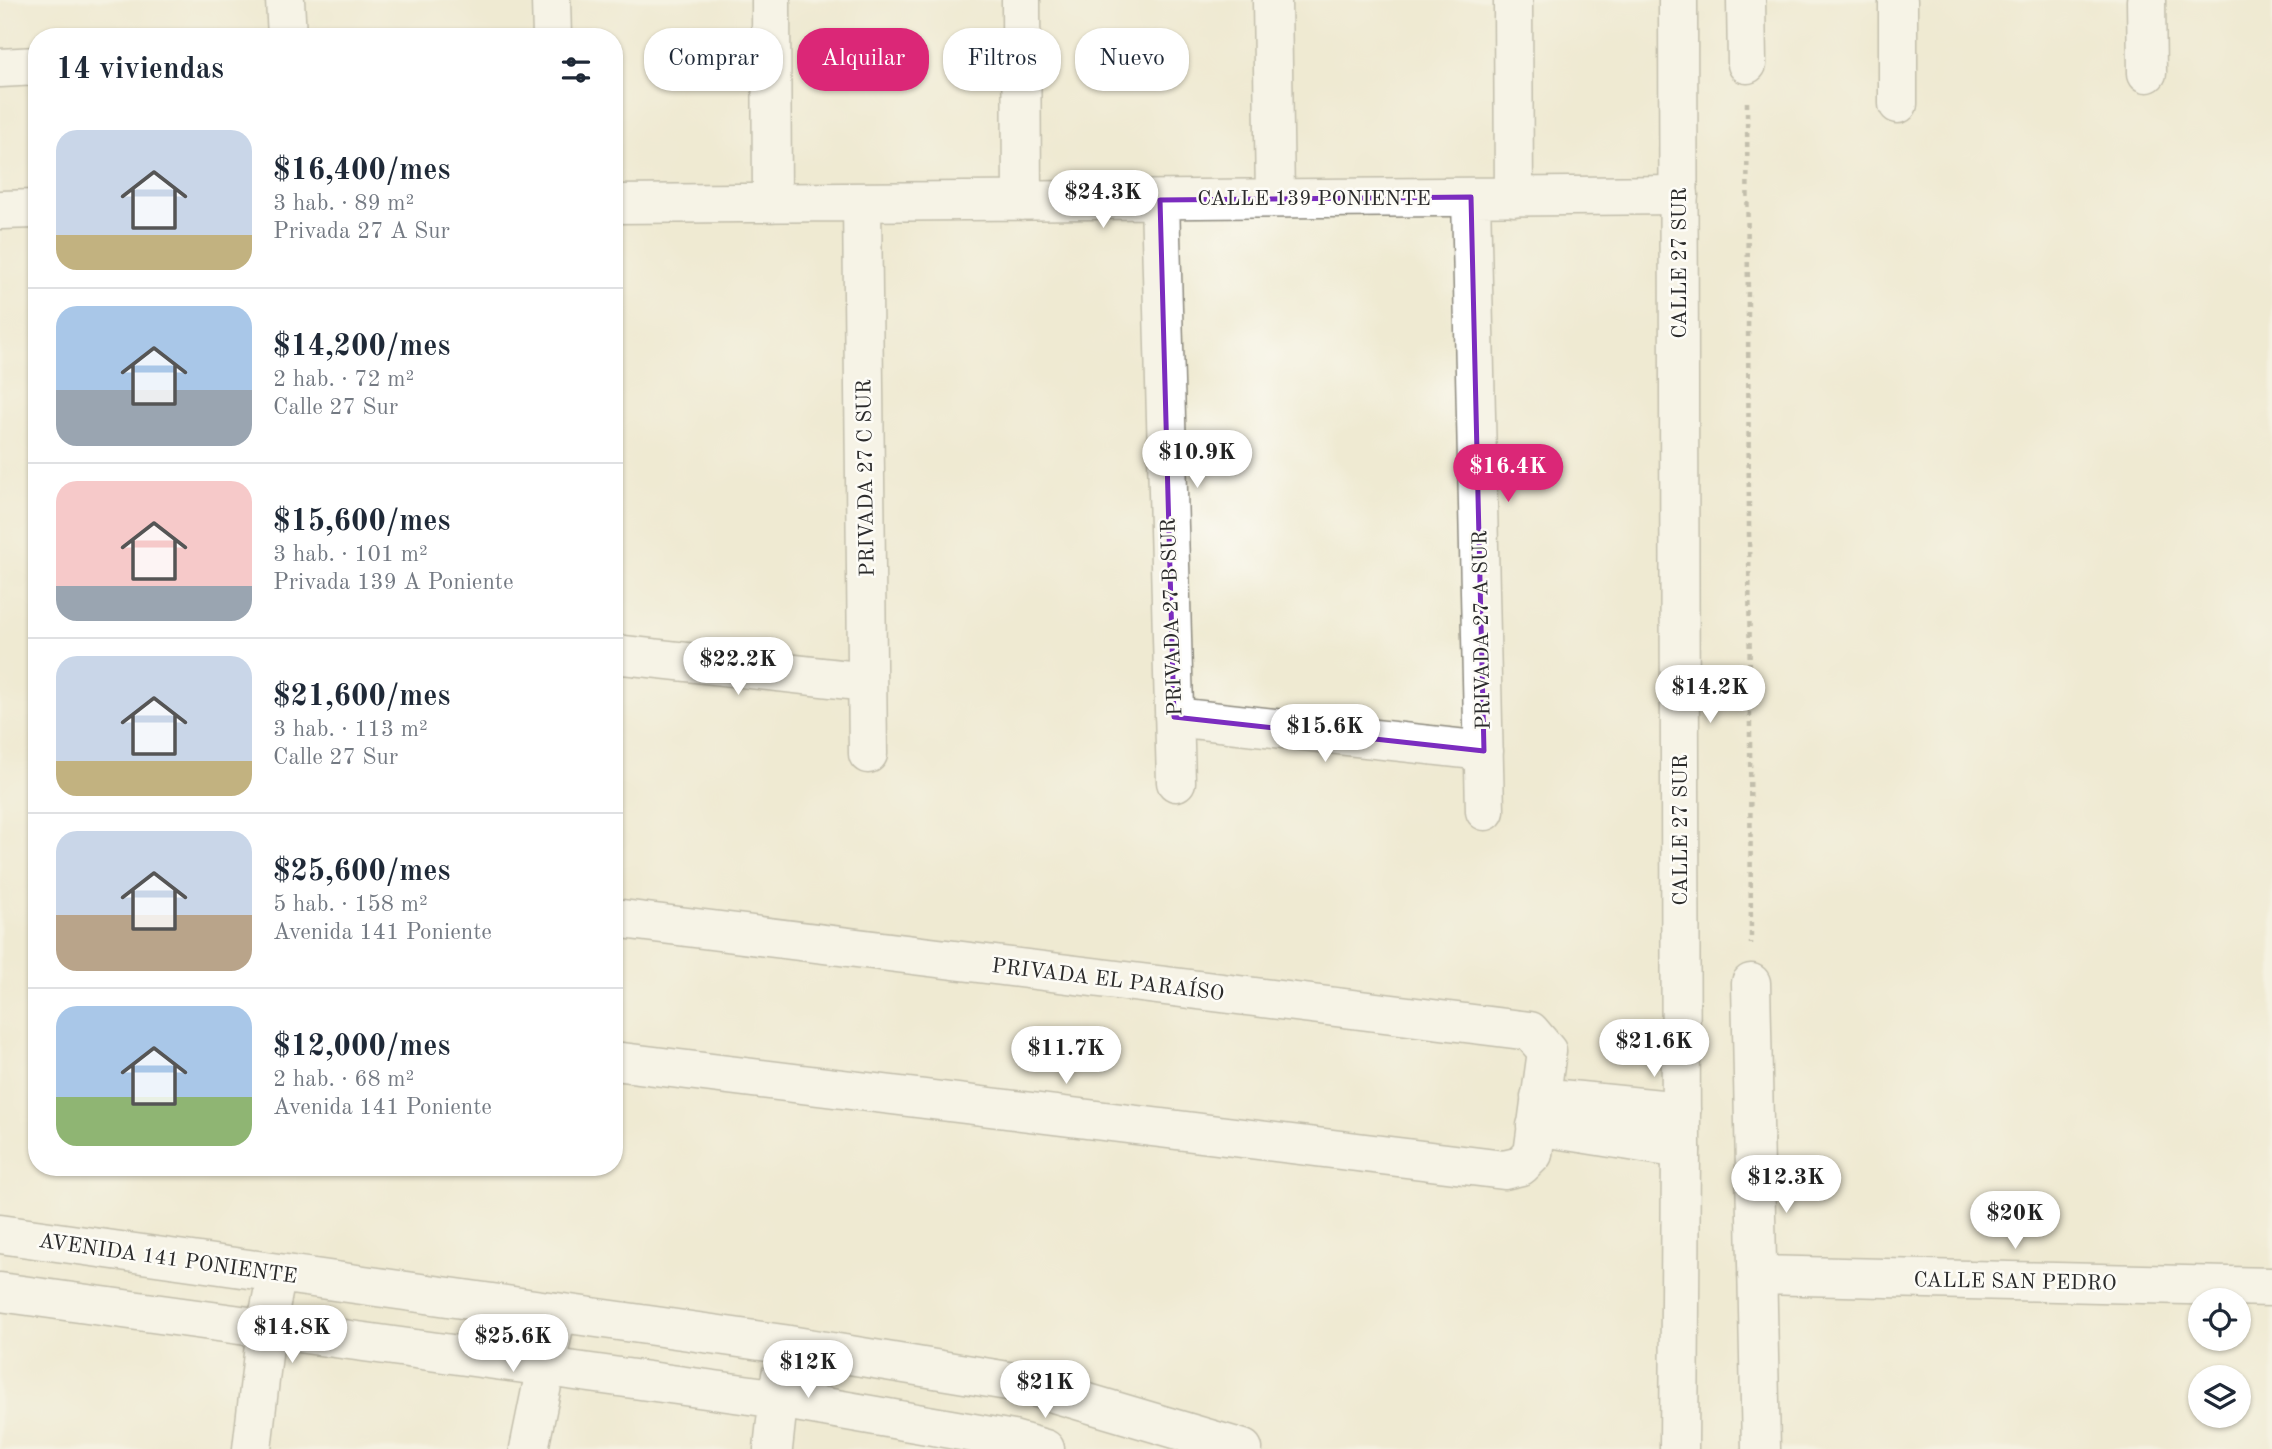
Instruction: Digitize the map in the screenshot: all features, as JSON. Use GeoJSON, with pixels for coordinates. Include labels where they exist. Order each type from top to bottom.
{"type":"FeatureCollection","features":[{"type":"Feature","properties":{"kind":"street"},"geometry":{"type":"LineString","coordinates":[[285,0],[287,28]]}},
{"type":"Feature","properties":{"kind":"street"},"geometry":{"type":"LineString","coordinates":[[551,0],[552,28]]}},
{"type":"Feature","properties":{"kind":"street"},"geometry":{"type":"LineString","coordinates":[[771,0],[772,203]]}},
{"type":"Feature","properties":{"kind":"street"},"geometry":{"type":"LineString","coordinates":[[1021,0],[1022,201]]}},
{"type":"Feature","properties":{"kind":"street"},"geometry":{"type":"LineString","coordinates":[[1272,0],[1275,198]]}},
{"type":"Feature","properties":{"kind":"street"},"geometry":{"type":"LineString","coordinates":[[1513,0],[1514,197]]}},
{"type":"Feature","properties":{"kind":"street","name":"CALLE 27 SUR"},"geometry":{"type":"LineString","coordinates":[[1678,0],[1681,1130],[1679,1449]]}},
{"type":"Feature","properties":{"kind":"street"},"geometry":{"type":"LineString","coordinates":[[1746,0],[1747,64]]}},
{"type":"Feature","properties":{"kind":"street"},"geometry":{"type":"LineString","coordinates":[[1898,0],[1898,104]]}},
{"type":"Feature","properties":{"kind":"street"},"geometry":{"type":"LineString","coordinates":[[2146,0],[2147,73]]}},
{"type":"Feature","properties":{"kind":"street"},"geometry":{"type":"LineString","coordinates":[[0,68],[28,66]]}},
{"type":"Feature","properties":{"kind":"street","name":"CALLE 139 PONIENTE"},"geometry":{"type":"LineString","coordinates":[[623,204],[1679,195]]}},
{"type":"Feature","properties":{"kind":"street","name":"PRIVADA 27 A SUR"},"geometry":{"type":"LineString","coordinates":[[1471,197],[1485,811]]}},
{"type":"Feature","properties":{"kind":"street","name":"PRIVADA 27 B SUR"},"geometry":{"type":"LineString","coordinates":[[1160,200],[1176,782]]}},
{"type":"Feature","properties":{"kind":"street","name":"PRIVADA 27 C SUR"},"geometry":{"type":"LineString","coordinates":[[862,202],[868,754]]}},
{"type":"Feature","properties":{"kind":"street"},"geometry":{"type":"LineString","coordinates":[[0,210],[28,209]]}},
{"type":"Feature","properties":{"kind":"street"},"geometry":{"type":"LineString","coordinates":[[623,655],[867,682]]}},
{"type":"Feature","properties":{"kind":"street"},"geometry":{"type":"LineString","coordinates":[[1174,717],[1484,751]]}},
{"type":"Feature","properties":{"kind":"street","name":"PRIVADA EL PARAÍSO"},"geometry":{"type":"LineString","coordinates":[[623,919],[1530,1031],[1546,1051],[1533,1154],[1521,1166],[1504,1170],[623,1062]]}},
{"type":"Feature","properties":{"kind":"street"},"geometry":{"type":"LineString","coordinates":[[1751,983],[1761,1449]]}},
{"type":"Feature","properties":{"kind":"street"},"geometry":{"type":"LineString","coordinates":[[1538,1112],[1681,1130]]}},
{"type":"Feature","properties":{"kind":"street","name":"AVENIDA 141 PONIENTE"},"geometry":{"type":"LineString","coordinates":[[0,1234],[783,1345],[1020,1383],[1243,1449]]}},
{"type":"Feature","properties":{"kind":"street"},"geometry":{"type":"LineString","coordinates":[[252,1449],[266,1328],[277,1273]]}},
{"type":"Feature","properties":{"kind":"street","name":"CALLE SAN PEDRO"},"geometry":{"type":"LineString","coordinates":[[1757,1275],[2272,1287]]}},
{"type":"Feature","properties":{"kind":"street"},"geometry":{"type":"LineString","coordinates":[[0,1292],[779,1399],[1023,1446],[1020,1383]]}},
{"type":"Feature","properties":{"kind":"street"},"geometry":{"type":"LineString","coordinates":[[529,1449],[557,1312]]}},
{"type":"Feature","properties":{"kind":"street"},"geometry":{"type":"LineString","coordinates":[[773,1449],[783,1345]]}},
{"type":"Feature","properties":{"kind":"path"},"geometry":{"type":"LineString","coordinates":[[1747,64],[1751,983]]}},
{"type":"Feature","properties":{"kind":"highlighted area"},"geometry":{"type":"Polygon","coordinates":[[[1471,197],[1484,751],[1174,717],[1160,200],[1471,197]]]}}]}
